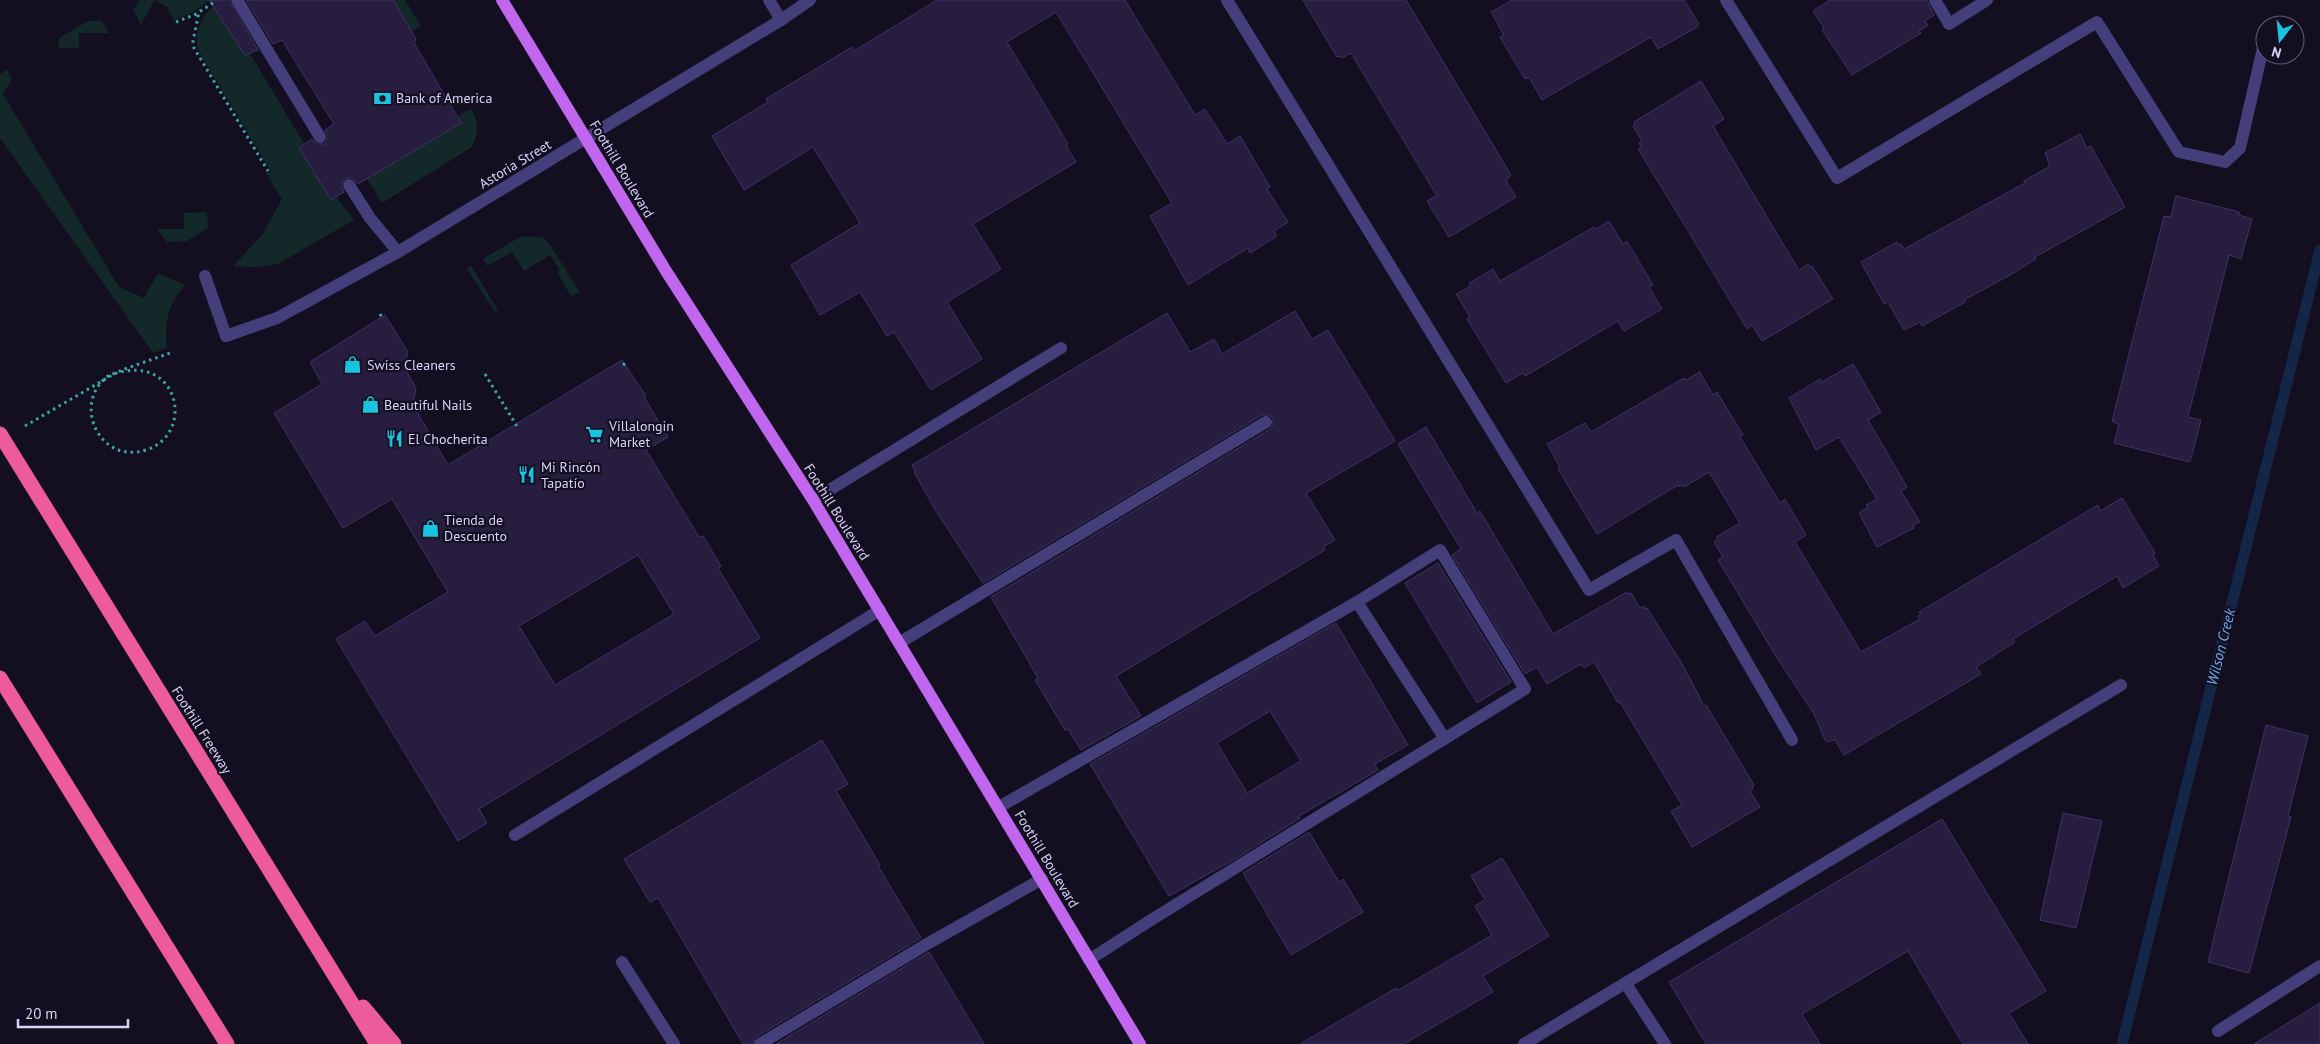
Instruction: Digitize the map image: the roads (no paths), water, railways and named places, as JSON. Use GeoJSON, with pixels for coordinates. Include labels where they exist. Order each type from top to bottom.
{"type":"FeatureCollection","features":[{"type":"Feature","properties":{"kind":"highway","name":"Foothill Freeway"},"geometry":{"type":"LineString","coordinates":[[0,434],[377,1044]]}},
{"type":"Feature","properties":{"kind":"highway"},"geometry":{"type":"LineString","coordinates":[[0,678],[227,1044]]}},
{"type":"Feature","properties":{"kind":"highway"},"geometry":{"type":"LineString","coordinates":[[327,963],[394,1044]]}},
{"type":"Feature","properties":{"kind":"main road","name":"Foothill Boulevard"},"geometry":{"type":"LineString","coordinates":[[502,0],[666,271],[880,610],[1140,1044]]}},
{"type":"Feature","properties":{"kind":"street"},"geometry":{"type":"LineString","coordinates":[[237,0],[320,137]]}},
{"type":"Feature","properties":{"kind":"street"},"geometry":{"type":"LineString","coordinates":[[769,0],[782,20]]}},
{"type":"Feature","properties":{"kind":"street","name":"Astoria Street"},"geometry":{"type":"LineString","coordinates":[[205,276],[226,336],[277,318],[398,252],[782,20],[810,0]]}},
{"type":"Feature","properties":{"kind":"street"},"geometry":{"type":"LineString","coordinates":[[1228,0],[1589,590],[1676,540],[1792,740]]}},
{"type":"Feature","properties":{"kind":"street"},"geometry":{"type":"LineString","coordinates":[[1726,0],[1838,178],[2098,22],[2179,152],[2225,162],[2240,148],[2259,65]]}},
{"type":"Feature","properties":{"kind":"street"},"geometry":{"type":"LineString","coordinates":[[1935,0],[1949,24],[1987,0]]}},
{"type":"Feature","properties":{"kind":"street"},"geometry":{"type":"LineString","coordinates":[[349,185],[370,218],[398,252]]}},
{"type":"Feature","properties":{"kind":"street"},"geometry":{"type":"LineString","coordinates":[[812,500],[1061,348]]}},
{"type":"Feature","properties":{"kind":"street"},"geometry":{"type":"LineString","coordinates":[[899,643],[1266,422]]}},
{"type":"Feature","properties":{"kind":"street"},"geometry":{"type":"LineString","coordinates":[[999,807],[1357,602],[1440,550],[1525,689],[1089,960]]}},
{"type":"Feature","properties":{"kind":"street"},"geometry":{"type":"LineString","coordinates":[[1357,602],[1445,739]]}},
{"type":"Feature","properties":{"kind":"street"},"geometry":{"type":"LineString","coordinates":[[515,835],[880,610]]}},
{"type":"Feature","properties":{"kind":"street"},"geometry":{"type":"LineString","coordinates":[[1524,1044],[2121,685]]}},
{"type":"Feature","properties":{"kind":"street"},"geometry":{"type":"LineString","coordinates":[[760,1044],[927,944],[1042,879]]}},
{"type":"Feature","properties":{"kind":"street"},"geometry":{"type":"LineString","coordinates":[[622,962],[674,1044]]}},
{"type":"Feature","properties":{"kind":"street"},"geometry":{"type":"LineString","coordinates":[[2218,1031],[2320,966]]}},
{"type":"Feature","properties":{"kind":"street"},"geometry":{"type":"LineString","coordinates":[[1626,984],[1665,1044]]}},
{"type":"Feature","properties":{"kind":"waterway","name":"Wilson Creek"},"geometry":{"type":"LineString","coordinates":[[2122,1044],[2320,250]]}},
{"type":"Feature","properties":{"kind":"place","name":"Bank of America"},"geometry":{"type":"Point","coordinates":[382,98]}},
{"type":"Feature","properties":{"kind":"place","name":"Swiss Cleaners"},"geometry":{"type":"Point","coordinates":[353,365]}},
{"type":"Feature","properties":{"kind":"place","name":"Beautiful Nails"},"geometry":{"type":"Point","coordinates":[370,405]}},
{"type":"Feature","properties":{"kind":"place","name":"Villalongin Market"},"geometry":{"type":"Point","coordinates":[595,434]}},
{"type":"Feature","properties":{"kind":"place","name":"El Chocherita"},"geometry":{"type":"Point","coordinates":[394,439]}},
{"type":"Feature","properties":{"kind":"place","name":"Mi Rincón Tapatío"},"geometry":{"type":"Point","coordinates":[527,475]}},
{"type":"Feature","properties":{"kind":"place","name":"Tienda de Descuento"},"geometry":{"type":"Point","coordinates":[430,528]}}]}
